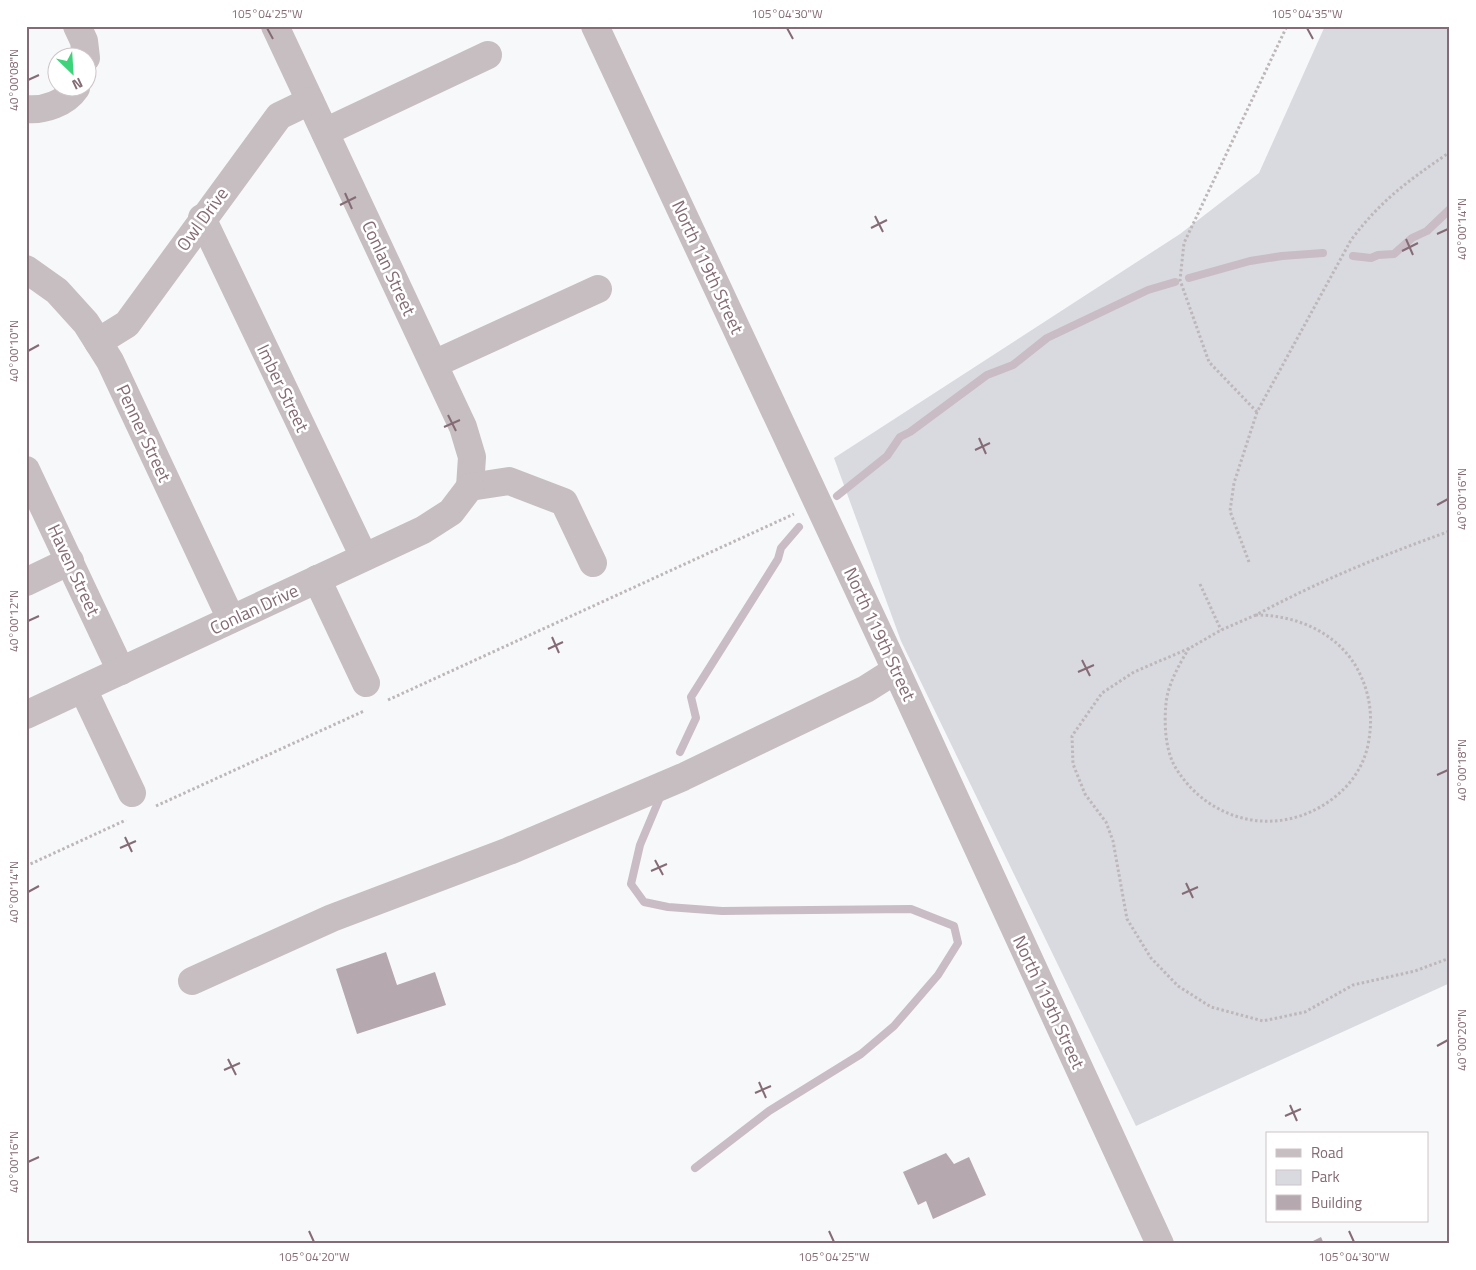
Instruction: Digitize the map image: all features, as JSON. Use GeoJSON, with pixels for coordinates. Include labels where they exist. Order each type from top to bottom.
{"type":"FeatureCollection","features":[{"type":"Feature","properties":{"kind":"street","name":"Conlan Street"},"geometry":{"type":"LineString","coordinates":[[275,26],[463,427],[472,457],[470,487]]}},
{"type":"Feature","properties":{"kind":"street","name":"North 119th Street"},"geometry":{"type":"LineString","coordinates":[[595,26],[896,670],[1160,1244]]}},
{"type":"Feature","properties":{"kind":"street"},"geometry":{"type":"LineString","coordinates":[[324,132],[488,56]]}},
{"type":"Feature","properties":{"kind":"street"},"geometry":{"type":"LineString","coordinates":[[33,113],[64,98]]}},
{"type":"Feature","properties":{"kind":"street","name":"Owl Drive"},"geometry":{"type":"LineString","coordinates":[[98,342],[127,324],[202,218],[279,116],[310,101]]}},
{"type":"Feature","properties":{"kind":"street","name":"Imber Street"},"geometry":{"type":"LineString","coordinates":[[202,218],[364,557]]}},
{"type":"Feature","properties":{"kind":"street","name":"Penner Street"},"geometry":{"type":"LineString","coordinates":[[26,269],[57,291],[86,323],[110,361],[231,620]]}},
{"type":"Feature","properties":{"kind":"street"},"geometry":{"type":"LineString","coordinates":[[434,364],[598,289]]}},
{"type":"Feature","properties":{"kind":"street","name":"Haven Street"},"geometry":{"type":"LineString","coordinates":[[26,470],[121,671]]}},
{"type":"Feature","properties":{"kind":"street"},"geometry":{"type":"LineString","coordinates":[[470,487],[509,481],[564,502],[593,563]]}},
{"type":"Feature","properties":{"kind":"street","name":"Conlan Drive"},"geometry":{"type":"LineString","coordinates":[[26,716],[423,530],[451,512],[470,487]]}},
{"type":"Feature","properties":{"kind":"street"},"geometry":{"type":"LineString","coordinates":[[26,582],[70,561]]}},
{"type":"Feature","properties":{"kind":"street"},"geometry":{"type":"LineString","coordinates":[[318,579],[372,699]]}},
{"type":"Feature","properties":{"kind":"street"},"geometry":{"type":"LineString","coordinates":[[192,981],[332,918],[508,851],[684,777],[866,689],[896,670]]}},
{"type":"Feature","properties":{"kind":"street"},"geometry":{"type":"LineString","coordinates":[[83,689],[140,806]]}},
{"type":"Feature","properties":{"kind":"path"},"geometry":{"type":"LineString","coordinates":[[1257,412],[1209,362],[1180,280],[1184,243],[1287,26]]}},
{"type":"Feature","properties":{"kind":"path"},"geometry":{"type":"LineString","coordinates":[[1249,562],[1230,512],[1234,483],[1257,412],[1351,240],[1370,215],[1394,191],[1450,152]]}},
{"type":"Feature","properties":{"kind":"path"},"geometry":{"type":"LineString","coordinates":[[26,866],[140,806],[372,699],[770,526]]}},
{"type":"Feature","properties":{"kind":"path"},"geometry":{"type":"LineString","coordinates":[[1450,531],[1383,554],[1302,590],[1221,630],[1190,648],[1134,672],[1102,693],[1072,736],[1073,764],[1085,794],[1106,822],[1113,841],[1127,919],[1151,958],[1178,986],[1211,1007],[1263,1021],[1306,1012],[1353,985],[1415,971],[1450,958]]}},
{"type":"Feature","properties":{"kind":"path"},"geometry":{"type":"LineString","coordinates":[[1200,584],[1221,630]]}},
{"type":"Feature","properties":{"kind":"path"},"geometry":{"type":"LineString","coordinates":[[1190,648],[1176,670],[1166,702],[1166,736],[1175,768],[1194,792],[1223,812],[1252,822],[1282,821],[1317,810],[1345,790],[1364,761],[1372,725],[1368,688],[1352,658],[1326,633],[1291,619],[1256,614]]}},
{"type":"Feature","properties":{"kind":"green space"},"geometry":{"type":"Polygon","coordinates":[[[1325,26],[1450,26],[1450,983],[1136,1126],[901,641],[834,458],[1180,234],[1259,173],[1325,26]]]}},
{"type":"Feature","properties":{"kind":"building"},"geometry":{"type":"Polygon","coordinates":[[[386,952],[397,985],[435,972],[446,1005],[357,1034],[336,969],[386,952]]]}},
{"type":"Feature","properties":{"kind":"building"},"geometry":{"type":"Polygon","coordinates":[[[946,1153],[954,1164],[969,1157],[986,1195],[933,1219],[926,1201],[918,1205],[903,1172],[946,1153]]]}},
{"type":"Feature","properties":{"kind":"building"},"geometry":{"type":"Polygon","coordinates":[[[1321,1237],[1324,1244],[1307,1244],[1321,1237]]]}},
{"type":"Feature","properties":{"kind":"waterway"},"geometry":{"type":"LineString","coordinates":[[1353,256],[1371,258],[1378,255],[1394,254],[1412,238],[1427,231],[1450,209]]}},
{"type":"Feature","properties":{"kind":"waterway"},"geometry":{"type":"LineString","coordinates":[[1189,278],[1250,261],[1323,253]]}},
{"type":"Feature","properties":{"kind":"waterway"},"geometry":{"type":"LineString","coordinates":[[837,496],[887,456],[900,437],[910,432],[987,375],[1013,365],[1047,338],[1148,290],[1175,282]]}},
{"type":"Feature","properties":{"kind":"waterway"},"geometry":{"type":"LineString","coordinates":[[680,752],[696,718],[691,697],[778,559],[781,548],[799,527]]}},
{"type":"Feature","properties":{"kind":"waterway"},"geometry":{"type":"LineString","coordinates":[[661,795],[640,845],[631,884],[644,902],[668,907],[722,911],[911,909],[954,926],[958,943],[938,975],[894,1026],[861,1054],[769,1111],[695,1168]]}}]}
